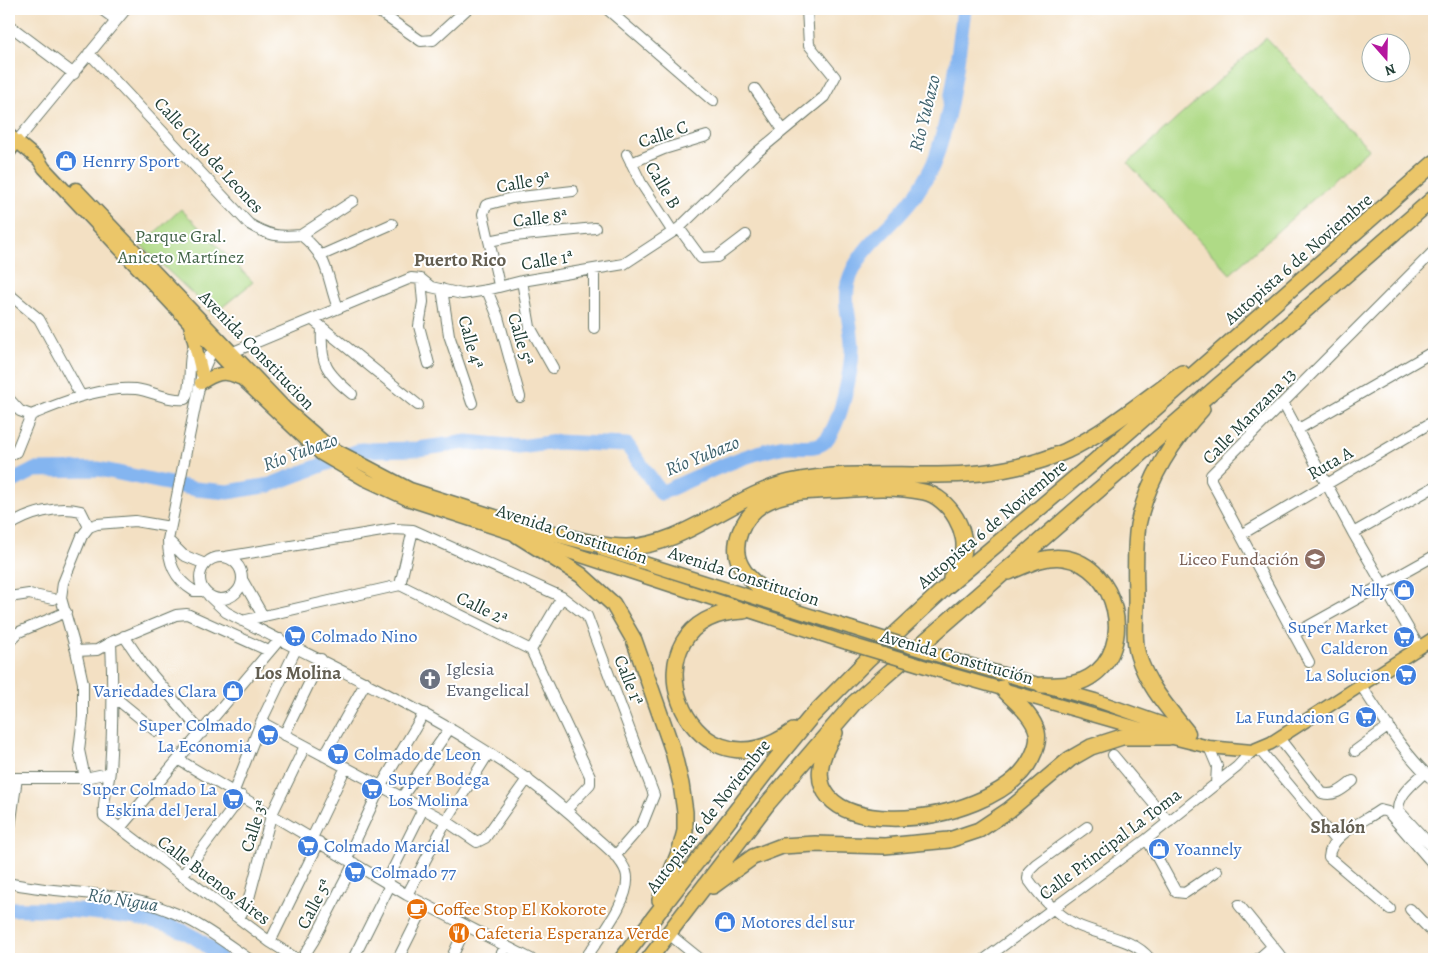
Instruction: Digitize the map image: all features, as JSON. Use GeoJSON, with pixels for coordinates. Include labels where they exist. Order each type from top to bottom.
{"type":"FeatureCollection","features":[{"type":"Feature","properties":{"kind":"highway","name":"Autopista 6 de Noviembre"},"geometry":{"type":"LineString","coordinates":[[622,959],[730,816],[810,718],[867,660],[946,586],[1094,462],[1402,194],[1434,163]]}},
{"type":"Feature","properties":{"kind":"highway"},"geometry":{"type":"LineString","coordinates":[[649,959],[768,803],[854,703],[992,580],[1434,198]]}},
{"type":"Feature","properties":{"kind":"highway"},"geometry":{"type":"LineString","coordinates":[[1187,732],[1150,684],[1137,652],[1136,555],[1138,525],[1147,495],[1171,446],[1201,410],[1235,378],[1358,274],[1370,254]]}},
{"type":"Feature","properties":{"kind":"highway"},"geometry":{"type":"LineString","coordinates":[[548,532],[626,547],[649,544],[685,531],[753,495],[789,483],[831,476],[969,474],[1032,464],[1066,451],[1087,440],[1239,334]]}},
{"type":"Feature","properties":{"kind":"highway"},"geometry":{"type":"LineString","coordinates":[[790,608],[750,578],[741,566],[738,555],[738,541],[746,520],[753,512],[764,504],[799,492],[898,489],[926,492],[938,499],[956,518],[962,531],[964,546],[963,557],[946,586]]}},
{"type":"Feature","properties":{"kind":"highway"},"geometry":{"type":"LineString","coordinates":[[517,534],[581,575],[613,604],[634,640],[649,682],[681,784],[685,821],[680,850],[652,920]]}},
{"type":"Feature","properties":{"kind":"highway"},"geometry":{"type":"LineString","coordinates":[[992,580],[1037,561],[1049,558],[1064,558],[1078,562],[1090,570],[1106,588],[1117,619],[1118,631],[1109,656],[1100,669],[1089,678],[1060,686],[1042,685]]}},
{"type":"Feature","properties":{"kind":"highway"},"geometry":{"type":"LineString","coordinates":[[744,610],[716,614],[690,632],[675,663],[674,676],[678,700],[686,718],[698,732],[713,742],[748,751],[770,746],[810,718]]}},
{"type":"Feature","properties":{"kind":"highway"},"geometry":{"type":"LineString","coordinates":[[854,703],[826,751],[820,774],[824,787],[831,800],[841,809],[854,814],[868,818],[910,817],[979,802],[1005,787],[1028,766],[1038,740],[1035,725],[1002,688]]}},
{"type":"Feature","properties":{"kind":"highway"},"geometry":{"type":"LineString","coordinates":[[687,908],[727,874],[753,857],[767,851],[782,846],[815,844],[885,846],[949,840],[979,830],[1009,810],[1070,759],[1091,747],[1122,737],[1169,737]]}},
{"type":"Feature","properties":{"kind":"main road"},"geometry":{"type":"LineString","coordinates":[[9,152],[13,138],[40,160],[44,168],[189,323],[200,341],[201,381],[225,372],[242,379]]}},
{"type":"Feature","properties":{"kind":"main road","name":"Avenida Constitucion"},"geometry":{"type":"LineString","coordinates":[[40,160],[48,162],[74,186],[219,346],[233,352],[326,451],[409,494],[548,532],[943,656]]}},
{"type":"Feature","properties":{"kind":"main road"},"geometry":{"type":"LineString","coordinates":[[200,341],[219,346],[242,379],[326,451]]}},
{"type":"Feature","properties":{"kind":"main road","name":"Avenida Constitución"},"geometry":{"type":"LineString","coordinates":[[409,494],[517,534],[744,610],[936,670],[1169,737],[1209,747],[1256,750]]}},
{"type":"Feature","properties":{"kind":"main road"},"geometry":{"type":"LineString","coordinates":[[1256,750],[1279,738],[1434,638]]}},
{"type":"Feature","properties":{"kind":"main road","name":"Avenida Constitución"},"geometry":{"type":"LineString","coordinates":[[943,656],[1095,700],[1187,732],[1209,747]]}},
{"type":"Feature","properties":{"kind":"street"},"geometry":{"type":"LineString","coordinates":[[101,9],[116,20]]}},
{"type":"Feature","properties":{"kind":"street"},"geometry":{"type":"LineString","coordinates":[[13,138],[74,74],[126,9]]}},
{"type":"Feature","properties":{"kind":"street"},"geometry":{"type":"LineString","coordinates":[[375,9],[421,41],[433,40],[467,9]]}},
{"type":"Feature","properties":{"kind":"street"},"geometry":{"type":"LineString","coordinates":[[607,9],[713,101]]}},
{"type":"Feature","properties":{"kind":"street","name":"Calle 1ª"},"geometry":{"type":"LineString","coordinates":[[421,279],[431,287],[462,294],[487,290],[499,285],[624,264],[676,230],[755,154],[824,97],[835,77],[809,45],[807,9]]}},
{"type":"Feature","properties":{"kind":"street"},"geometry":{"type":"LineString","coordinates":[[9,26],[74,74]]}},
{"type":"Feature","properties":{"kind":"street","name":"Calle Club de Leones"},"geometry":{"type":"LineString","coordinates":[[89,53],[249,224],[266,234],[278,236],[301,235]]}},
{"type":"Feature","properties":{"kind":"street"},"geometry":{"type":"LineString","coordinates":[[755,89],[783,130]]}},
{"type":"Feature","properties":{"kind":"street","name":"Calle C"},"geometry":{"type":"LineString","coordinates":[[629,159],[707,136]]}},
{"type":"Feature","properties":{"kind":"street","name":"Calle B"},"geometry":{"type":"LineString","coordinates":[[629,159],[676,230],[701,258],[717,256],[746,235]]}},
{"type":"Feature","properties":{"kind":"street","name":"Calle 9ª"},"geometry":{"type":"LineString","coordinates":[[489,241],[483,214],[486,205],[512,198],[574,190]]}},
{"type":"Feature","properties":{"kind":"street"},"geometry":{"type":"LineString","coordinates":[[338,308],[322,255],[301,235],[353,201]]}},
{"type":"Feature","properties":{"kind":"street"},"geometry":{"type":"LineString","coordinates":[[322,255],[392,224]]}},
{"type":"Feature","properties":{"kind":"street","name":"Calle 8ª"},"geometry":{"type":"LineString","coordinates":[[489,241],[514,236],[595,228]]}},
{"type":"Feature","properties":{"kind":"street"},"geometry":{"type":"LineString","coordinates":[[489,241],[499,285]]}},
{"type":"Feature","properties":{"kind":"street","name":"Calle Manzana 13"},"geometry":{"type":"LineString","coordinates":[[1309,662],[1211,475],[1434,251]]}},
{"type":"Feature","properties":{"kind":"street"},"geometry":{"type":"LineString","coordinates":[[594,269],[594,328]]}},
{"type":"Feature","properties":{"kind":"street"},"geometry":{"type":"LineString","coordinates":[[233,352],[313,320],[401,280],[421,279],[423,302],[419,326],[429,364]]}},
{"type":"Feature","properties":{"kind":"street"},"geometry":{"type":"LineString","coordinates":[[522,281],[530,327],[553,368]]}},
{"type":"Feature","properties":{"kind":"street","name":"Calle 4ª"},"geometry":{"type":"LineString","coordinates":[[442,289],[449,335],[472,402]]}},
{"type":"Feature","properties":{"kind":"street","name":"Calle 5ª"},"geometry":{"type":"LineString","coordinates":[[487,290],[498,317],[520,397]]}},
{"type":"Feature","properties":{"kind":"street"},"geometry":{"type":"LineString","coordinates":[[9,294],[39,319],[81,396]]}},
{"type":"Feature","properties":{"kind":"street"},"geometry":{"type":"LineString","coordinates":[[313,320],[418,406]]}},
{"type":"Feature","properties":{"kind":"street"},"geometry":{"type":"LineString","coordinates":[[322,329],[322,360],[335,379],[352,394]]}},
{"type":"Feature","properties":{"kind":"street"},"geometry":{"type":"LineString","coordinates":[[9,399],[20,411],[32,415],[81,396],[120,388],[148,391],[178,400],[184,398],[188,392],[189,365],[200,341]]}},
{"type":"Feature","properties":{"kind":"street"},"geometry":{"type":"LineString","coordinates":[[219,346],[210,355],[201,381],[170,527],[168,559],[178,577],[194,591],[226,599],[240,590],[243,582]]}},
{"type":"Feature","properties":{"kind":"street"},"geometry":{"type":"LineString","coordinates":[[1298,430],[1434,351]]}},
{"type":"Feature","properties":{"kind":"street"},"geometry":{"type":"LineString","coordinates":[[1283,403],[1353,533],[1419,647]]}},
{"type":"Feature","properties":{"kind":"street"},"geometry":{"type":"LineString","coordinates":[[9,456],[16,452],[32,415]]}},
{"type":"Feature","properties":{"kind":"street","name":"Ruta A"},"geometry":{"type":"LineString","coordinates":[[1242,534],[1434,421]]}},
{"type":"Feature","properties":{"kind":"street"},"geometry":{"type":"LineString","coordinates":[[1353,533],[1434,487]]}},
{"type":"Feature","properties":{"kind":"street"},"geometry":{"type":"LineString","coordinates":[[9,526],[18,520],[51,510],[70,508],[80,511],[89,527]]}},
{"type":"Feature","properties":{"kind":"street"},"geometry":{"type":"LineString","coordinates":[[84,778],[79,750],[84,717],[83,683],[61,598],[63,583],[82,536],[89,527],[97,524],[135,521],[170,527]]}},
{"type":"Feature","properties":{"kind":"street","name":"Calle 1ª"},"geometry":{"type":"LineString","coordinates":[[225,557],[394,528],[413,530],[562,597],[586,616],[654,795],[642,825],[615,856]]}},
{"type":"Feature","properties":{"kind":"street"},"geometry":{"type":"LineString","coordinates":[[242,620],[400,585],[413,530]]}},
{"type":"Feature","properties":{"kind":"street"},"geometry":{"type":"LineString","coordinates":[[168,540],[183,555],[205,564]]}},
{"type":"Feature","properties":{"kind":"street"},"geometry":{"type":"LineString","coordinates":[[1294,634],[1434,556]]}},
{"type":"Feature","properties":{"kind":"street"},"geometry":{"type":"LineString","coordinates":[[264,616],[243,582],[239,565],[225,557],[211,559],[205,564],[200,572],[200,582],[206,594],[226,612],[366,682],[450,728],[528,778],[566,810],[615,856],[626,872],[628,886],[616,911],[585,959]]}},
{"type":"Feature","properties":{"kind":"street","name":"Calle 2ª"},"geometry":{"type":"LineString","coordinates":[[400,585],[531,650]]}},
{"type":"Feature","properties":{"kind":"street"},"geometry":{"type":"LineString","coordinates":[[9,598],[28,594],[53,599]]}},
{"type":"Feature","properties":{"kind":"street"},"geometry":{"type":"LineString","coordinates":[[562,597],[531,650],[590,776],[590,784],[566,810]]}},
{"type":"Feature","properties":{"kind":"street"},"geometry":{"type":"LineString","coordinates":[[9,642],[19,632],[66,612]]}},
{"type":"Feature","properties":{"kind":"street"},"geometry":{"type":"LineString","coordinates":[[76,651],[97,650],[110,642],[176,615],[187,614],[269,651]]}},
{"type":"Feature","properties":{"kind":"street"},"geometry":{"type":"LineString","coordinates":[[124,636],[143,664],[202,733]]}},
{"type":"Feature","properties":{"kind":"street"},"geometry":{"type":"LineString","coordinates":[[120,828],[202,733],[280,638]]}},
{"type":"Feature","properties":{"kind":"street","name":"Calle Buenos Aires"},"geometry":{"type":"LineString","coordinates":[[110,642],[113,696],[110,773],[102,805],[104,816],[270,942],[297,959]]}},
{"type":"Feature","properties":{"kind":"street"},"geometry":{"type":"LineString","coordinates":[[182,876],[238,794],[261,722],[297,647]]}},
{"type":"Feature","properties":{"kind":"street"},"geometry":{"type":"LineString","coordinates":[[284,735],[320,659]]}},
{"type":"Feature","properties":{"kind":"street"},"geometry":{"type":"LineString","coordinates":[[324,756],[366,682]]}},
{"type":"Feature","properties":{"kind":"street"},"geometry":{"type":"LineString","coordinates":[[1360,684],[1424,772],[1434,781]]}},
{"type":"Feature","properties":{"kind":"street"},"geometry":{"type":"LineString","coordinates":[[113,696],[156,730]]}},
{"type":"Feature","properties":{"kind":"street","name":"Calle 5ª"},"geometry":{"type":"LineString","coordinates":[[302,959],[314,940],[351,861],[380,786],[424,713]]}},
{"type":"Feature","properties":{"kind":"street"},"geometry":{"type":"LineString","coordinates":[[261,722],[446,821],[477,842],[485,838],[528,778]]}},
{"type":"Feature","properties":{"kind":"street"},"geometry":{"type":"LineString","coordinates":[[1356,751],[1389,726]]}},
{"type":"Feature","properties":{"kind":"street"},"geometry":{"type":"LineString","coordinates":[[402,798],[450,728]]}},
{"type":"Feature","properties":{"kind":"street"},"geometry":{"type":"LineString","coordinates":[[1279,738],[1322,793],[1328,795],[1338,793],[1353,782]]}},
{"type":"Feature","properties":{"kind":"street","name":"Calle 3ª"},"geometry":{"type":"LineString","coordinates":[[239,918],[248,902],[271,816],[305,746]]}},
{"type":"Feature","properties":{"kind":"street"},"geometry":{"type":"LineString","coordinates":[[1209,747],[1217,766],[1216,784]]}},
{"type":"Feature","properties":{"kind":"street"},"geometry":{"type":"LineString","coordinates":[[1256,750],[1335,840]]}},
{"type":"Feature","properties":{"kind":"street","name":"Calle Principal La Toma"},"geometry":{"type":"LineString","coordinates":[[985,959],[1147,840],[1256,750]]}},
{"type":"Feature","properties":{"kind":"street"},"geometry":{"type":"LineString","coordinates":[[407,896],[446,821],[488,754]]}},
{"type":"Feature","properties":{"kind":"street"},"geometry":{"type":"LineString","coordinates":[[1113,755],[1169,822]]}},
{"type":"Feature","properties":{"kind":"street"},"geometry":{"type":"LineString","coordinates":[[178,760],[238,794],[271,816],[316,840],[407,896],[505,948],[532,959]]}},
{"type":"Feature","properties":{"kind":"street"},"geometry":{"type":"LineString","coordinates":[[270,942],[316,840],[346,767]]}},
{"type":"Feature","properties":{"kind":"street"},"geometry":{"type":"LineString","coordinates":[[1424,772],[1402,796],[1398,810],[1434,849]]}},
{"type":"Feature","properties":{"kind":"street"},"geometry":{"type":"LineString","coordinates":[[9,834],[13,778],[84,778],[110,773]]}},
{"type":"Feature","properties":{"kind":"street"},"geometry":{"type":"LineString","coordinates":[[353,959],[423,809]]}},
{"type":"Feature","properties":{"kind":"street"},"geometry":{"type":"LineString","coordinates":[[1390,909],[1329,858],[1330,849],[1335,840],[1380,810],[1388,812],[1434,865]]}},
{"type":"Feature","properties":{"kind":"street"},"geometry":{"type":"LineString","coordinates":[[1087,827],[1029,871],[1028,879],[1052,908],[1074,924],[1120,940],[1145,953],[1150,959]]}},
{"type":"Feature","properties":{"kind":"street"},"geometry":{"type":"LineString","coordinates":[[1147,840],[1176,892],[1180,894],[1217,871]]}},
{"type":"Feature","properties":{"kind":"street"},"geometry":{"type":"LineString","coordinates":[[9,883],[25,887],[101,895],[166,910],[192,922],[249,959]]}},
{"type":"Feature","properties":{"kind":"street"},"geometry":{"type":"LineString","coordinates":[[398,959],[426,905]]}},
{"type":"Feature","properties":{"kind":"street"},"geometry":{"type":"LineString","coordinates":[[1239,905],[1283,959]]}},
{"type":"Feature","properties":{"kind":"street"},"geometry":{"type":"LineString","coordinates":[[1410,909],[1434,934]]}},
{"type":"Feature","properties":{"kind":"street"},"geometry":{"type":"LineString","coordinates":[[451,959],[466,927]]}},
{"type":"Feature","properties":{"kind":"street"},"geometry":{"type":"LineString","coordinates":[[669,934],[700,959]]}},
{"type":"Feature","properties":{"kind":"street"},"geometry":{"type":"LineString","coordinates":[[1258,959],[1273,946]]}},
{"type":"Feature","properties":{"kind":"street"},"geometry":{"type":"LineString","coordinates":[[499,959],[505,948]]}},
{"type":"Feature","properties":{"kind":"green space"},"geometry":{"type":"Polygon","coordinates":[[[1266,38],[1369,149],[1230,274],[1128,163],[1266,38]]]}},
{"type":"Feature","properties":{"kind":"green space","name":"Parque Gral. Aniceto Martínez"},"geometry":{"type":"Polygon","coordinates":[[[181,209],[253,282],[214,314],[141,245],[181,209]]]}},
{"type":"Feature","properties":{"kind":"waterway","name":"Río Yubazo"},"geometry":{"type":"LineString","coordinates":[[9,483],[35,470],[99,469],[195,489],[228,492],[270,485],[361,450],[418,449],[467,442],[519,447],[557,442],[627,445],[661,493],[722,466],[770,449],[785,446],[821,444],[831,433],[841,410],[850,369],[852,339],[847,307],[848,283],[860,258],[908,205],[930,172],[942,139],[950,103],[964,9]]}},
{"type":"Feature","properties":{"kind":"waterway","name":"Río Nigua"},"geometry":{"type":"LineString","coordinates":[[9,909],[102,913],[152,922],[191,935],[221,959]]}},
{"type":"Feature","properties":{"kind":"place","name":"Henrry Sport"},"geometry":{"type":"Point","coordinates":[66,161]}},
{"type":"Feature","properties":{"kind":"place","name":"Liceo Fundación"},"geometry":{"type":"Point","coordinates":[1315,559]}},
{"type":"Feature","properties":{"kind":"place","name":"Nelly"},"geometry":{"type":"Point","coordinates":[1404,590]}},
{"type":"Feature","properties":{"kind":"place","name":"Colmado Nino"},"geometry":{"type":"Point","coordinates":[295,636]}},
{"type":"Feature","properties":{"kind":"place","name":"Super Market Calderon"},"geometry":{"type":"Point","coordinates":[1404,637]}},
{"type":"Feature","properties":{"kind":"place","name":"La Solucion"},"geometry":{"type":"Point","coordinates":[1406,675]}},
{"type":"Feature","properties":{"kind":"place","name":"Iglesia Evangelical"},"geometry":{"type":"Point","coordinates":[430,679]}},
{"type":"Feature","properties":{"kind":"place","name":"Variedades Clara"},"geometry":{"type":"Point","coordinates":[233,691]}},
{"type":"Feature","properties":{"kind":"place","name":"La Fundacion G"},"geometry":{"type":"Point","coordinates":[1366,717]}},
{"type":"Feature","properties":{"kind":"place","name":"Super Colmado La Economia"},"geometry":{"type":"Point","coordinates":[268,735]}},
{"type":"Feature","properties":{"kind":"place","name":"Colmado de Leon"},"geometry":{"type":"Point","coordinates":[338,754]}},
{"type":"Feature","properties":{"kind":"place","name":"Super Bodega Los Molina"},"geometry":{"type":"Point","coordinates":[372,789]}},
{"type":"Feature","properties":{"kind":"place","name":"Super Colmado La Eskina del Jeral"},"geometry":{"type":"Point","coordinates":[233,799]}},
{"type":"Feature","properties":{"kind":"place","name":"Colmado Marcial"},"geometry":{"type":"Point","coordinates":[308,846]}},
{"type":"Feature","properties":{"kind":"place","name":"Yoannely"},"geometry":{"type":"Point","coordinates":[1159,849]}},
{"type":"Feature","properties":{"kind":"place","name":"Colmado 77"},"geometry":{"type":"Point","coordinates":[355,872]}},
{"type":"Feature","properties":{"kind":"place","name":"Coffee Stop El Kokorote"},"geometry":{"type":"Point","coordinates":[417,909]}},
{"type":"Feature","properties":{"kind":"place","name":"Motores del sur"},"geometry":{"type":"Point","coordinates":[725,922]}},
{"type":"Feature","properties":{"kind":"place","name":"Cafeteria Esperanza Verde"},"geometry":{"type":"Point","coordinates":[459,933]}},
{"type":"Feature","properties":{"kind":"district","name":"Puerto Rico"},"geometry":{"type":"Point","coordinates":[460,259]}},
{"type":"Feature","properties":{"kind":"district","name":"Los Molina"},"geometry":{"type":"Point","coordinates":[298,672]}},
{"type":"Feature","properties":{"kind":"district","name":"Shalón"},"geometry":{"type":"Point","coordinates":[1338,826]}}]}
